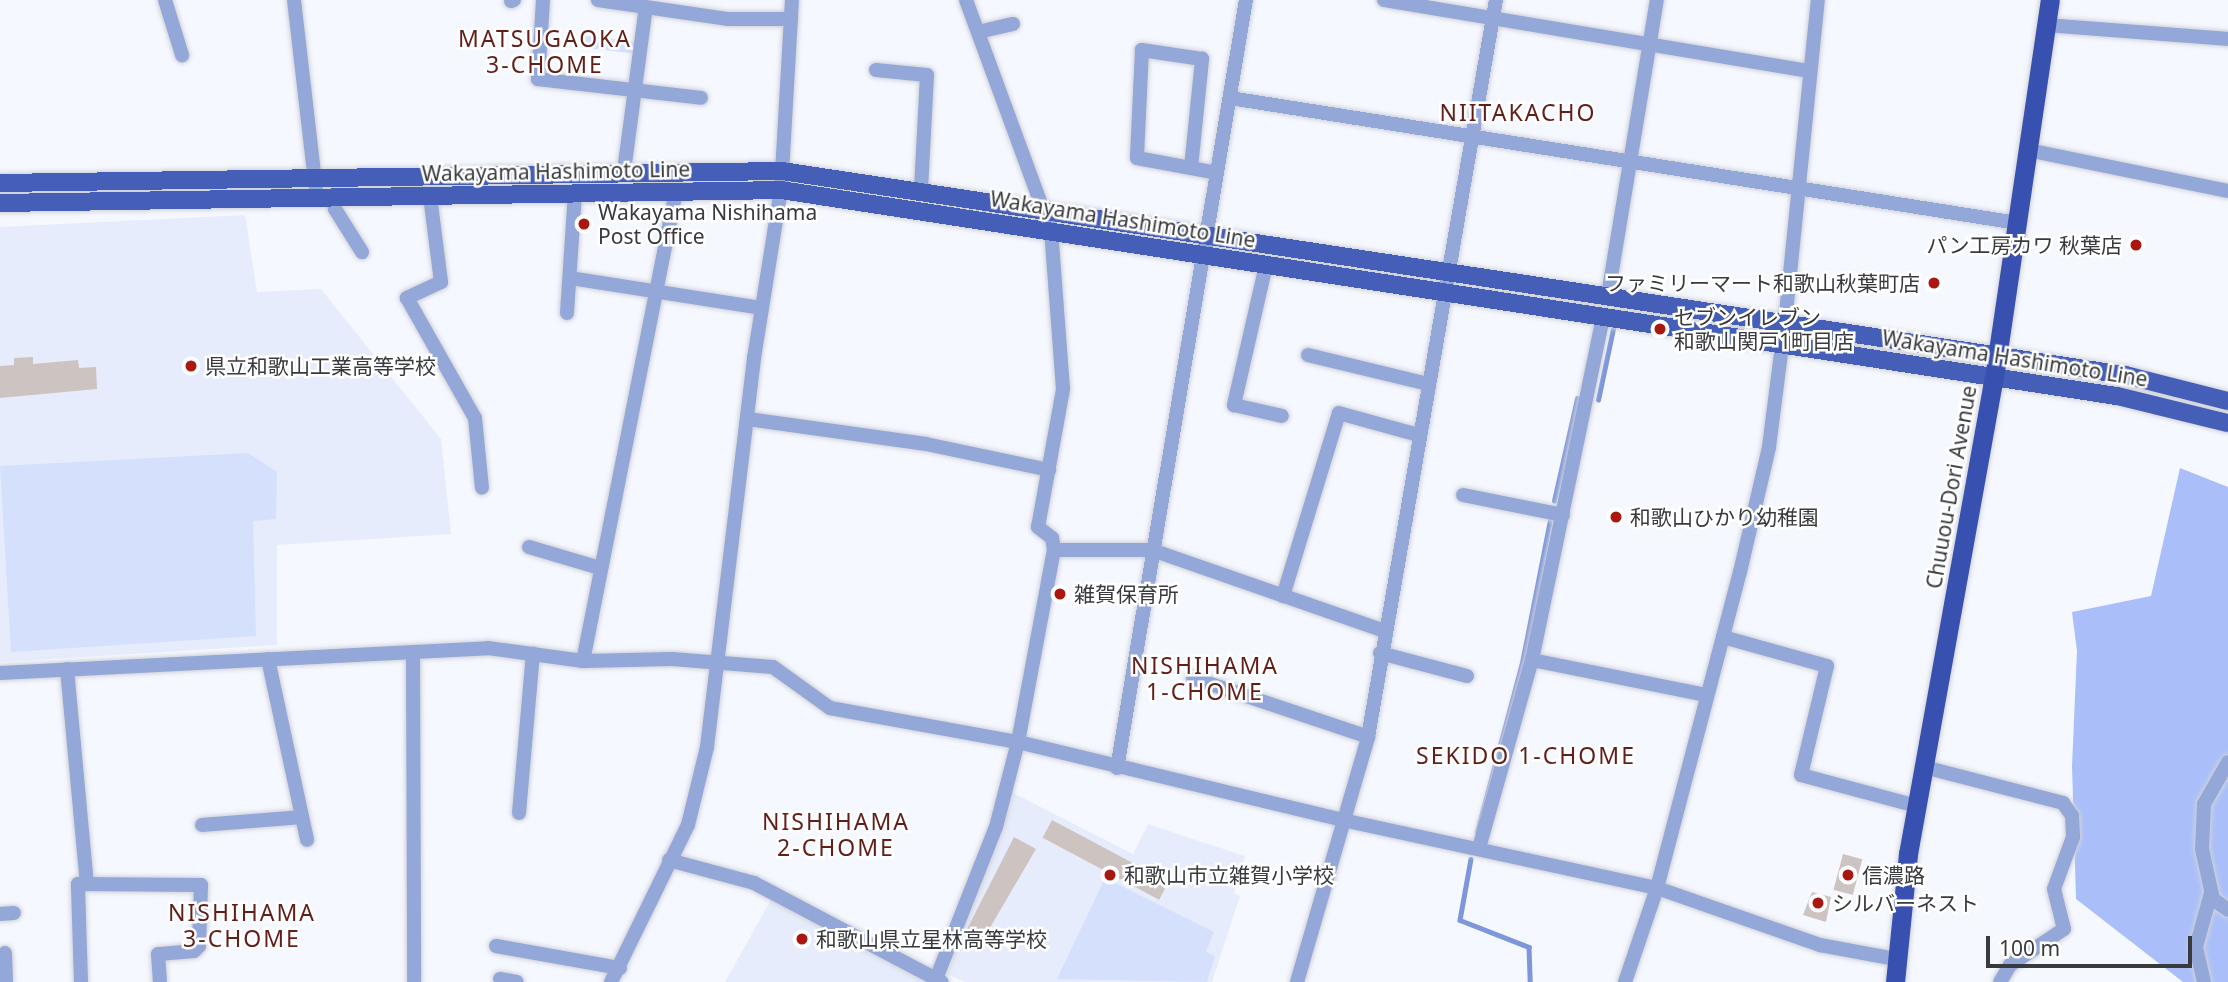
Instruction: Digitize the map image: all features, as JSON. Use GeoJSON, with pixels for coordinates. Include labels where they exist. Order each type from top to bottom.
{"type":"FeatureCollection","features":[{"type":"Feature","properties":{"kind":"highway","name":"Chuuou-Dori Avenue"},"geometry":{"type":"LineString","coordinates":[[1895,982],[1895,960],[1917,806],[1998,356],[2050,0]]}},
{"type":"Feature","properties":{"kind":"main road","name":"Wakayama Hashimoto Line"},"geometry":{"type":"LineString","coordinates":[[0,183],[782,171],[1041,207],[2125,375],[2228,399]]}},
{"type":"Feature","properties":{"kind":"main road","name":"Wakayama Hashimoto Line"},"geometry":{"type":"LineString","coordinates":[[0,203],[781,190],[1444,290],[2117,396],[2225,422]]}},
{"type":"Feature","properties":{"kind":"street"},"geometry":{"type":"LineString","coordinates":[[164,0],[182,55]]}},
{"type":"Feature","properties":{"kind":"street"},"geometry":{"type":"LineString","coordinates":[[294,0],[306,127],[317,178],[325,197],[362,252]]}},
{"type":"Feature","properties":{"kind":"street"},"geometry":{"type":"LineString","coordinates":[[543,0],[538,79],[701,98]]}},
{"type":"Feature","properties":{"kind":"street"},"geometry":{"type":"LineString","coordinates":[[598,0],[729,19],[791,19]]}},
{"type":"Feature","properties":{"kind":"street"},"geometry":{"type":"LineString","coordinates":[[611,982],[688,825],[721,664],[762,308],[781,190],[792,0]]}},
{"type":"Feature","properties":{"kind":"street"},"geometry":{"type":"LineString","coordinates":[[669,860],[754,883],[939,981],[996,827],[1018,741],[1054,550],[1052,538],[1038,527],[1063,389],[1051,231],[966,0]]}},
{"type":"Feature","properties":{"kind":"street"},"geometry":{"type":"LineString","coordinates":[[1117,768],[1246,0]]}},
{"type":"Feature","properties":{"kind":"street"},"geometry":{"type":"LineString","coordinates":[[1384,0],[1810,71]]}},
{"type":"Feature","properties":{"kind":"street"},"geometry":{"type":"LineString","coordinates":[[1297,982],[1347,821],[1368,737],[1380,653],[1496,0]]}},
{"type":"Feature","properties":{"kind":"street"},"geometry":{"type":"LineString","coordinates":[[1608,295],[1657,0]]}},
{"type":"Feature","properties":{"kind":"street"},"geometry":{"type":"LineString","coordinates":[[1785,323],[1818,0]]}},
{"type":"Feature","properties":{"kind":"street"},"geometry":{"type":"LineString","coordinates":[[624,172],[646,7]]}},
{"type":"Feature","properties":{"kind":"street"},"geometry":{"type":"LineString","coordinates":[[978,32],[1013,24]]}},
{"type":"Feature","properties":{"kind":"street"},"geometry":{"type":"LineString","coordinates":[[2046,25],[2228,39]]}},
{"type":"Feature","properties":{"kind":"street"},"geometry":{"type":"LineString","coordinates":[[1191,169],[1202,59],[1142,50],[1137,158],[1191,169],[1217,173]]}},
{"type":"Feature","properties":{"kind":"street"},"geometry":{"type":"LineString","coordinates":[[876,70],[927,75],[920,191]]}},
{"type":"Feature","properties":{"kind":"street"},"geometry":{"type":"LineString","coordinates":[[1230,99],[2017,223]]}},
{"type":"Feature","properties":{"kind":"street"},"geometry":{"type":"LineString","coordinates":[[2028,150],[2228,191]]}},
{"type":"Feature","properties":{"kind":"street"},"geometry":{"type":"LineString","coordinates":[[583,661],[676,191]]}},
{"type":"Feature","properties":{"kind":"street"},"geometry":{"type":"LineString","coordinates":[[568,313],[575,193]]}},
{"type":"Feature","properties":{"kind":"street"},"geometry":{"type":"LineString","coordinates":[[430,196],[441,282],[407,298],[475,418],[482,488]]}},
{"type":"Feature","properties":{"kind":"street"},"geometry":{"type":"LineString","coordinates":[[1266,265],[1234,405],[1282,416]]}},
{"type":"Feature","properties":{"kind":"street"},"geometry":{"type":"LineString","coordinates":[[570,278],[762,308]]}},
{"type":"Feature","properties":{"kind":"street"},"geometry":{"type":"LineString","coordinates":[[1479,848],[1532,660],[1603,317]]}},
{"type":"Feature","properties":{"kind":"street"},"geometry":{"type":"LineString","coordinates":[[1625,982],[1657,888],[1723,637],[1769,447],[1782,345]]}},
{"type":"Feature","properties":{"kind":"street"},"geometry":{"type":"LineString","coordinates":[[1308,355],[1427,384]]}},
{"type":"Feature","properties":{"kind":"street"},"geometry":{"type":"LineString","coordinates":[[2225,422],[2228,399]]}},
{"type":"Feature","properties":{"kind":"street"},"geometry":{"type":"LineString","coordinates":[[1283,596],[1339,413],[1419,435]]}},
{"type":"Feature","properties":{"kind":"street"},"geometry":{"type":"LineString","coordinates":[[748,419],[926,444],[1049,470]]}},
{"type":"Feature","properties":{"kind":"street"},"geometry":{"type":"LineString","coordinates":[[1463,495],[1563,515]]}},
{"type":"Feature","properties":{"kind":"street"},"geometry":{"type":"LineString","coordinates":[[529,547],[600,568]]}},
{"type":"Feature","properties":{"kind":"street"},"geometry":{"type":"LineString","coordinates":[[1054,550],[1152,550],[1384,631]]}},
{"type":"Feature","properties":{"kind":"street"},"geometry":{"type":"LineString","coordinates":[[1723,637],[1827,666],[1801,775],[1917,806]]}},
{"type":"Feature","properties":{"kind":"street"},"geometry":{"type":"LineString","coordinates":[[0,673],[488,648],[583,661],[721,664],[783,671],[830,708],[1018,741],[1117,768],[1347,821],[1657,888],[1807,941],[1895,960]]}},
{"type":"Feature","properties":{"kind":"street"},"geometry":{"type":"LineString","coordinates":[[412,652],[414,982]]}},
{"type":"Feature","properties":{"kind":"street"},"geometry":{"type":"LineString","coordinates":[[1380,653],[1467,676]]}},
{"type":"Feature","properties":{"kind":"street"},"geometry":{"type":"LineString","coordinates":[[519,813],[533,654]]}},
{"type":"Feature","properties":{"kind":"street"},"geometry":{"type":"LineString","coordinates":[[268,659],[307,840]]}},
{"type":"Feature","properties":{"kind":"street"},"geometry":{"type":"LineString","coordinates":[[1532,660],[1706,695]]}},
{"type":"Feature","properties":{"kind":"street"},"geometry":{"type":"LineString","coordinates":[[68,668],[88,884]]}},
{"type":"Feature","properties":{"kind":"street"},"geometry":{"type":"LineString","coordinates":[[1193,678],[1368,737]]}},
{"type":"Feature","properties":{"kind":"street"},"geometry":{"type":"LineString","coordinates":[[2204,982],[2196,947],[2211,893],[2202,849],[2204,804],[2228,762]]}},
{"type":"Feature","properties":{"kind":"street"},"geometry":{"type":"LineString","coordinates":[[1924,767],[2063,803],[2072,816],[2073,836],[2055,881],[2064,929],[2010,965],[2000,982]]}},
{"type":"Feature","properties":{"kind":"street"},"geometry":{"type":"LineString","coordinates":[[202,825],[302,817]]}},
{"type":"Feature","properties":{"kind":"street"},"geometry":{"type":"LineString","coordinates":[[81,982],[78,884],[201,885],[199,946],[194,951],[158,954],[160,982]]}},
{"type":"Feature","properties":{"kind":"street"},"geometry":{"type":"LineString","coordinates":[[2211,893],[2228,909]]}},
{"type":"Feature","properties":{"kind":"street"},"geometry":{"type":"LineString","coordinates":[[496,946],[620,968]]}},
{"type":"Feature","properties":{"kind":"street"},"geometry":{"type":"LineString","coordinates":[[5,953],[6,982]]}},
{"type":"Feature","properties":{"kind":"street"},"geometry":{"type":"LineString","coordinates":[[500,979],[517,982]]}},
{"type":"Feature","properties":{"kind":"shaded area"},"geometry":{"type":"Polygon","coordinates":[[[581,35],[635,42],[633,53],[580,47],[581,35]]]}},
{"type":"Feature","properties":{"kind":"shaded area","name":"県立和歌山工業高等学校"},"geometry":{"type":"Polygon","coordinates":[[[245,215],[257,292],[321,289],[441,439],[451,534],[277,545],[277,645],[0,662],[0,227],[245,215]]]}},
{"type":"Feature","properties":{"kind":"shaded area"},"geometry":{"type":"Polygon","coordinates":[[[248,453],[277,472],[276,519],[253,521],[256,636],[11,652],[0,466],[248,453]]]}},
{"type":"Feature","properties":{"kind":"shaded area"},"geometry":{"type":"Polygon","coordinates":[[[2180,468],[2228,487],[2228,982],[2183,982],[2076,899],[2072,766],[2077,651],[2072,612],[2151,596],[2180,468]]]}},
{"type":"Feature","properties":{"kind":"shaded area","name":"和歌山市立雑賀小学校"},"geometry":{"type":"Polygon","coordinates":[[[1011,792],[1133,854],[1148,824],[1245,856],[1234,893],[1240,896],[1212,982],[965,982],[947,974],[1011,792]]]}},
{"type":"Feature","properties":{"kind":"shaded area"},"geometry":{"type":"Polygon","coordinates":[[[1105,878],[1214,932],[1206,952],[1215,956],[1207,982],[1057,979],[1105,878]]]}},
{"type":"Feature","properties":{"kind":"shaded area","name":"和歌山県立星林高等学校"},"geometry":{"type":"Polygon","coordinates":[[[773,896],[937,982],[725,982],[773,896]]]}},
{"type":"Feature","properties":{"kind":"building"},"geometry":{"type":"Polygon","coordinates":[[[33,357],[33,364],[78,360],[79,368],[96,367],[97,389],[0,398],[0,366],[14,365],[14,358],[33,357]]]}},
{"type":"Feature","properties":{"kind":"building"},"geometry":{"type":"Polygon","coordinates":[[[1052,820],[1169,882],[1159,900],[1043,838],[1052,820]]]}},
{"type":"Feature","properties":{"kind":"building"},"geometry":{"type":"Polygon","coordinates":[[[1014,837],[1036,849],[981,943],[964,935],[1014,837]]]}},
{"type":"Feature","properties":{"kind":"building","name":"信濃路"},"geometry":{"type":"Polygon","coordinates":[[[1843,854],[1862,859],[1853,895],[1833,890],[1843,854]]]}},
{"type":"Feature","properties":{"kind":"building","name":"シルバーネスト"},"geometry":{"type":"Polygon","coordinates":[[[1812,892],[1831,897],[1826,922],[1803,915],[1812,892]]]}},
{"type":"Feature","properties":{"kind":"waterway"},"geometry":{"type":"LineString","coordinates":[[1598,400],[1614,324]]}},
{"type":"Feature","properties":{"kind":"waterway"},"geometry":{"type":"LineString","coordinates":[[1554,501],[1577,399]]}},
{"type":"Feature","properties":{"kind":"waterway"},"geometry":{"type":"LineString","coordinates":[[1477,832],[1522,663],[1550,520]]}},
{"type":"Feature","properties":{"kind":"waterway"},"geometry":{"type":"LineString","coordinates":[[1471,859],[1460,920],[1529,947],[1530,982]]}},
{"type":"Feature","properties":{"kind":"place","name":"Wakayama Nishihama Post Office"},"geometry":{"type":"Point","coordinates":[584,224]}},
{"type":"Feature","properties":{"kind":"place","name":"パン工房カワ 秋葉店"},"geometry":{"type":"Point","coordinates":[2136,245]}},
{"type":"Feature","properties":{"kind":"place","name":"ファミリーマート和歌山秋葉町店"},"geometry":{"type":"Point","coordinates":[1934,283]}},
{"type":"Feature","properties":{"kind":"place","name":"セブンイレブン 和歌山関戸1町目店"},"geometry":{"type":"Point","coordinates":[1660,329]}},
{"type":"Feature","properties":{"kind":"place","name":"県立和歌山工業高等学校"},"geometry":{"type":"Point","coordinates":[191,366]}},
{"type":"Feature","properties":{"kind":"place","name":"和歌山ひかり幼稚園"},"geometry":{"type":"Point","coordinates":[1616,517]}},
{"type":"Feature","properties":{"kind":"place","name":"雑賀保育所"},"geometry":{"type":"Point","coordinates":[1060,594]}},
{"type":"Feature","properties":{"kind":"place","name":"和歌山市立雑賀小学校"},"geometry":{"type":"Point","coordinates":[1110,875]}},
{"type":"Feature","properties":{"kind":"place","name":"信濃路"},"geometry":{"type":"Point","coordinates":[1848,875]}},
{"type":"Feature","properties":{"kind":"place","name":"シルバーネスト"},"geometry":{"type":"Point","coordinates":[1818,903]}},
{"type":"Feature","properties":{"kind":"place","name":"和歌山県立星林高等学校"},"geometry":{"type":"Point","coordinates":[802,939]}},
{"type":"Feature","properties":{"kind":"district","name":"MATSUGAOKA 3-CHOME"},"geometry":{"type":"Point","coordinates":[545,51]}},
{"type":"Feature","properties":{"kind":"district","name":"NIITAKACHO"},"geometry":{"type":"Point","coordinates":[1518,112]}},
{"type":"Feature","properties":{"kind":"district","name":"NISHIHAMA 1-CHOME"},"geometry":{"type":"Point","coordinates":[1205,678]}},
{"type":"Feature","properties":{"kind":"district","name":"SEKIDO 1-CHOME"},"geometry":{"type":"Point","coordinates":[1526,755]}},
{"type":"Feature","properties":{"kind":"district","name":"NISHIHAMA 2-CHOME"},"geometry":{"type":"Point","coordinates":[836,834]}},
{"type":"Feature","properties":{"kind":"district","name":"NISHIHAMA 3-CHOME"},"geometry":{"type":"Point","coordinates":[242,925]}}]}
